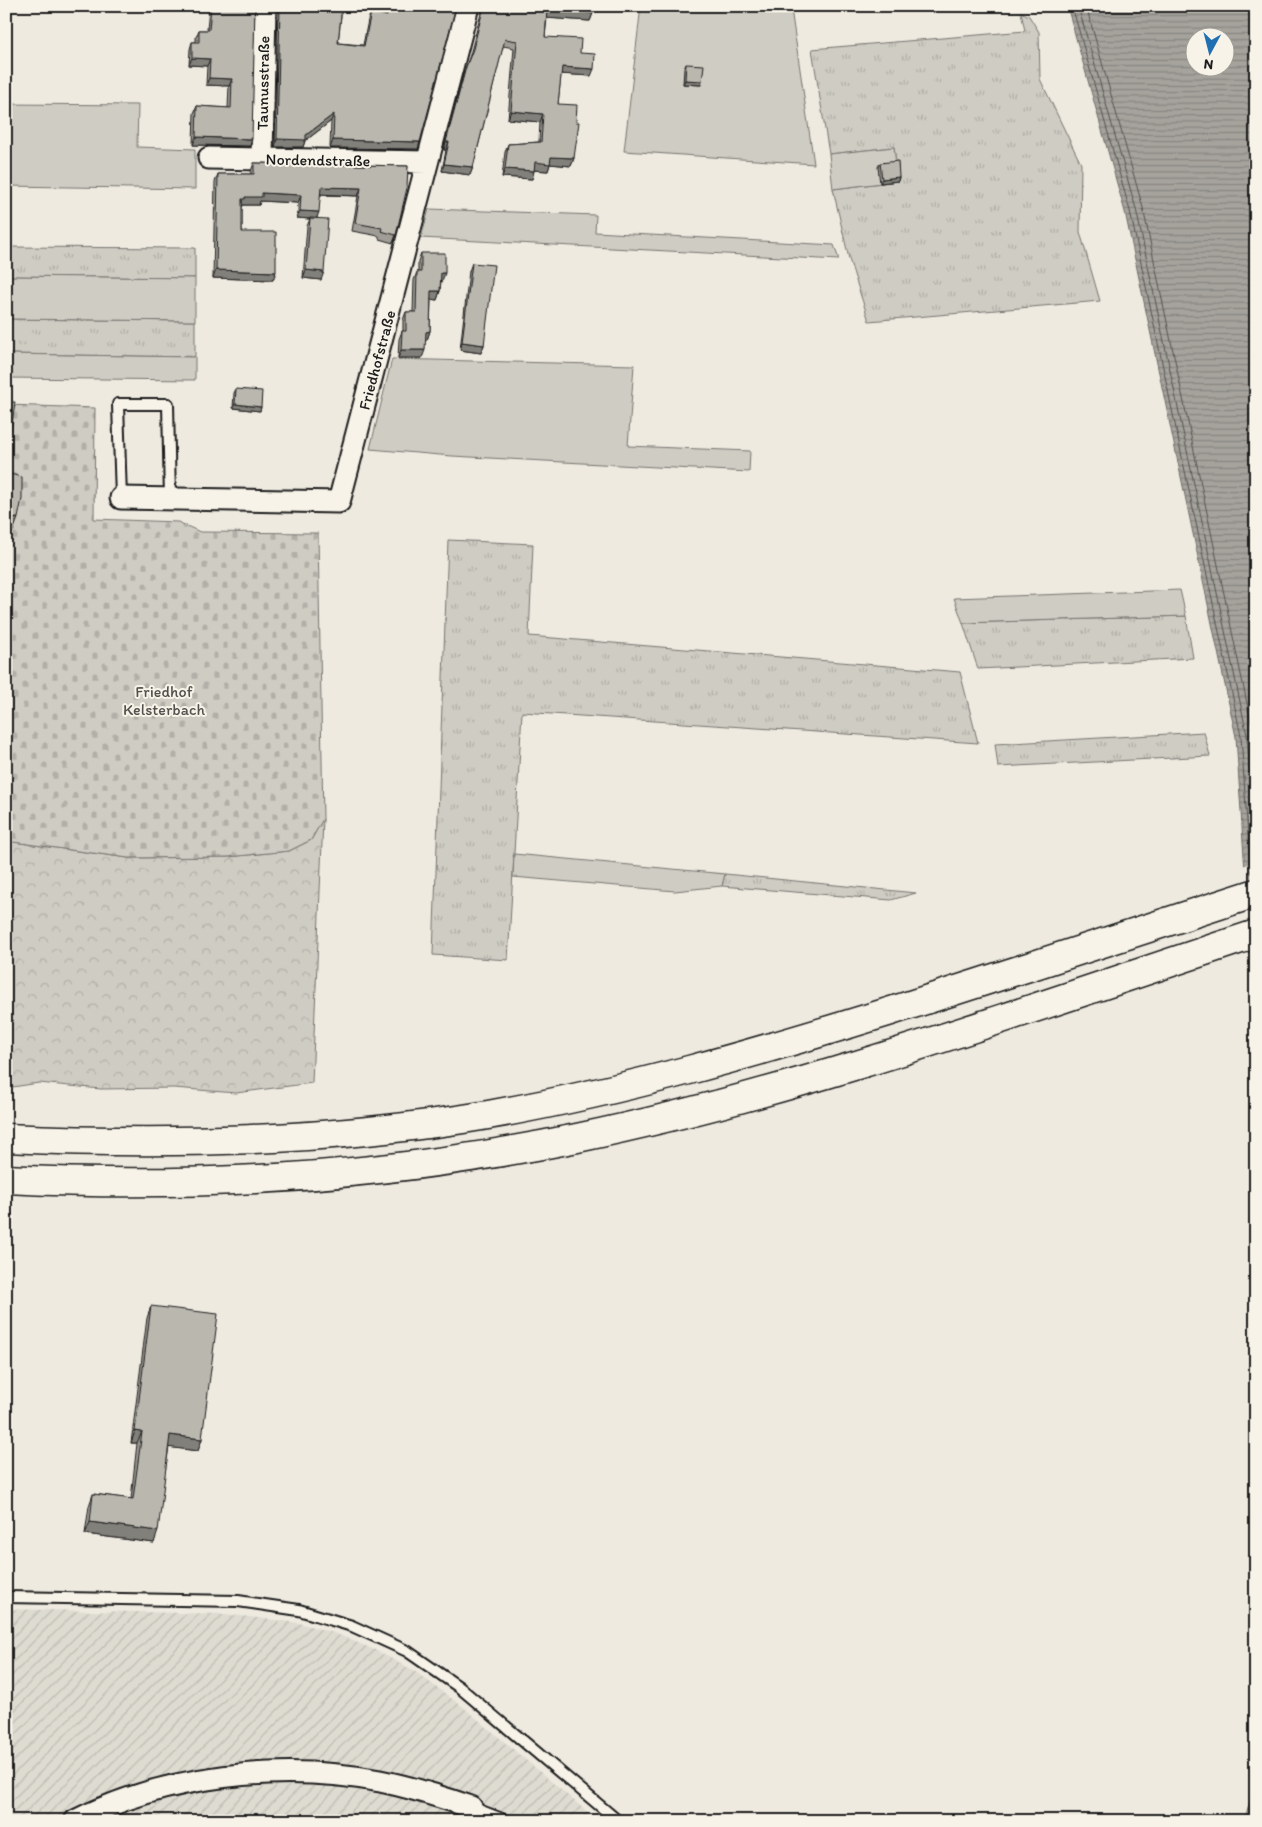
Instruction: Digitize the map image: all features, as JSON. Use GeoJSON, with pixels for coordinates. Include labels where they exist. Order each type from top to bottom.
{"type":"FeatureCollection","features":[{"type":"Feature","properties":{"kind":"highway"},"geometry":{"type":"LineString","coordinates":[[6,1138],[141,1142],[251,1140],[363,1131],[487,1115],[679,1074],[1003,976],[1256,893]]}},
{"type":"Feature","properties":{"kind":"highway"},"geometry":{"type":"LineString","coordinates":[[6,1179],[158,1184],[254,1181],[353,1174],[576,1138],[753,1096],[860,1064],[1256,934]]}},
{"type":"Feature","properties":{"kind":"street","name":"Taunusstraße"},"geometry":{"type":"LineString","coordinates":[[262,159],[265,6]]}},
{"type":"Feature","properties":{"kind":"street","name":"Friedhofstraße"},"geometry":{"type":"LineString","coordinates":[[122,498],[340,502],[468,6]]}},
{"type":"Feature","properties":{"kind":"street","name":"Nordendstraße"},"geometry":{"type":"LineString","coordinates":[[209,158],[427,162]]}},
{"type":"Feature","properties":{"kind":"street"},"geometry":{"type":"LineString","coordinates":[[75,1821],[122,1801],[166,1788],[251,1774],[311,1773],[378,1780],[405,1786],[471,1807]]}},
{"type":"Feature","properties":{"kind":"lane"},"geometry":{"type":"LineString","coordinates":[[122,498],[118,404],[168,404],[170,500]]}},
{"type":"Feature","properties":{"kind":"lane"},"geometry":{"type":"LineString","coordinates":[[6,1596],[238,1601],[299,1610],[352,1626],[407,1651],[453,1682],[618,1821]]}},
{"type":"Feature","properties":{"kind":"lane"},"geometry":{"type":"LineString","coordinates":[[471,1807],[507,1821]]}},
{"type":"Feature","properties":{"kind":"shaded area"},"geometry":{"type":"Polygon","coordinates":[[[6,1609],[225,1614],[299,1623],[334,1633],[375,1650],[413,1670],[462,1706],[598,1821],[6,1821],[6,1609]]]}},
{"type":"Feature","properties":{"kind":"green space"},"geometry":{"type":"Polygon","coordinates":[[[641,6],[747,6],[791,9],[814,164],[624,151],[641,6]]]}},
{"type":"Feature","properties":{"kind":"green space"},"geometry":{"type":"Polygon","coordinates":[[[1021,12],[1029,16],[1039,32],[1040,79],[1081,164],[1080,232],[1100,301],[869,321],[849,259],[833,189],[898,181],[894,147],[829,154],[812,49],[1025,31],[1021,12]]]}},
{"type":"Feature","properties":{"kind":"green space"},"geometry":{"type":"Polygon","coordinates":[[[6,104],[138,105],[137,147],[195,149],[195,189],[6,186],[6,104]]]}},
{"type":"Feature","properties":{"kind":"green space"},"geometry":{"type":"Polygon","coordinates":[[[894,147],[898,181],[833,189],[829,154],[894,147]]]}},
{"type":"Feature","properties":{"kind":"green space"},"geometry":{"type":"Polygon","coordinates":[[[429,209],[596,215],[595,232],[834,245],[839,260],[421,238],[429,209]]]}},
{"type":"Feature","properties":{"kind":"green space"},"geometry":{"type":"Polygon","coordinates":[[[6,247],[195,248],[195,278],[6,276],[6,247]]]}},
{"type":"Feature","properties":{"kind":"green space"},"geometry":{"type":"Polygon","coordinates":[[[6,276],[195,278],[195,321],[6,319],[6,276]]]}},
{"type":"Feature","properties":{"kind":"green space"},"geometry":{"type":"Polygon","coordinates":[[[6,319],[195,321],[195,357],[6,354],[6,319]]]}},
{"type":"Feature","properties":{"kind":"green space"},"geometry":{"type":"Polygon","coordinates":[[[6,354],[195,357],[195,380],[6,378],[6,354]]]}},
{"type":"Feature","properties":{"kind":"green space"},"geometry":{"type":"Polygon","coordinates":[[[392,359],[634,365],[628,446],[750,451],[749,472],[452,456],[370,449],[392,359]]]}},
{"type":"Feature","properties":{"kind":"green space","name":"Friedhof Kelsterbach"},"geometry":{"type":"Polygon","coordinates":[[[6,405],[95,408],[94,519],[178,522],[200,532],[318,533],[323,819],[311,840],[289,851],[228,857],[128,858],[6,841],[6,405]]]}},
{"type":"Feature","properties":{"kind":"green space"},"geometry":{"type":"Polygon","coordinates":[[[448,540],[533,544],[529,636],[960,672],[978,743],[522,712],[508,960],[433,955],[448,540]]]}},
{"type":"Feature","properties":{"kind":"green space"},"geometry":{"type":"Polygon","coordinates":[[[1180,590],[1186,616],[963,623],[954,598],[1180,590]]]}},
{"type":"Feature","properties":{"kind":"green space"},"geometry":{"type":"Polygon","coordinates":[[[1186,616],[1193,658],[978,669],[963,623],[1186,616]]]}},
{"type":"Feature","properties":{"kind":"green space"},"geometry":{"type":"Polygon","coordinates":[[[1204,732],[1210,756],[998,767],[995,744],[1204,732]]]}},
{"type":"Feature","properties":{"kind":"green space"},"geometry":{"type":"Polygon","coordinates":[[[323,819],[312,1083],[236,1093],[174,1088],[101,1089],[39,1083],[6,1088],[6,841],[128,858],[228,857],[289,851],[311,840],[323,819]]]}},
{"type":"Feature","properties":{"kind":"green space"},"geometry":{"type":"Polygon","coordinates":[[[514,854],[725,874],[722,886],[675,891],[513,877],[514,854]]]}},
{"type":"Feature","properties":{"kind":"green space"},"geometry":{"type":"Polygon","coordinates":[[[725,874],[916,893],[891,900],[722,886],[725,874]]]}},
{"type":"Feature","properties":{"kind":"water"},"geometry":{"type":"Polygon","coordinates":[[[1067,6],[1256,6],[1256,1036],[1236,737],[1125,212],[1067,6]]]}},
{"type":"Feature","properties":{"kind":"water"},"geometry":{"type":"Polygon","coordinates":[[[1256,1784],[1256,1821],[1244,1821],[1256,1784]]]}},
{"type":"Feature","properties":{"kind":"pier"},"geometry":{"type":"Polygon","coordinates":[[[1256,862],[1256,967],[1249,969],[1242,866],[1256,862]]]}},
{"type":"Feature","properties":{"kind":"building"},"geometry":{"type":"Polygon","coordinates":[[[211,6],[255,6],[252,139],[196,137],[197,106],[231,108],[232,79],[209,78],[210,59],[192,58],[192,42],[199,42],[199,30],[209,30],[211,6]]]}},
{"type":"Feature","properties":{"kind":"building"},"geometry":{"type":"Polygon","coordinates":[[[280,6],[342,6],[338,43],[364,46],[371,12],[387,16],[388,6],[456,6],[420,142],[333,140],[334,114],[306,135],[306,140],[277,139],[280,6]]]}},
{"type":"Feature","properties":{"kind":"building"},"geometry":{"type":"Polygon","coordinates":[[[484,6],[594,6],[593,13],[547,10],[545,37],[581,39],[580,53],[595,54],[594,69],[562,67],[558,104],[577,105],[576,122],[579,122],[574,158],[551,157],[550,164],[535,162],[534,171],[505,169],[508,144],[541,142],[543,114],[511,111],[517,41],[505,39],[473,167],[444,164],[449,142],[446,142],[484,6]]]}},
{"type":"Feature","properties":{"kind":"building"},"geometry":{"type":"Polygon","coordinates":[[[686,64],[704,65],[702,81],[685,80],[686,64]]]}},
{"type":"Feature","properties":{"kind":"building"},"geometry":{"type":"Polygon","coordinates":[[[898,161],[899,177],[882,179],[880,163],[898,161]]]}},
{"type":"Feature","properties":{"kind":"building"},"geometry":{"type":"Polygon","coordinates":[[[254,163],[408,166],[407,188],[396,235],[381,231],[382,228],[355,223],[361,188],[321,187],[319,212],[300,211],[301,195],[262,193],[262,197],[245,197],[245,199],[242,199],[242,232],[276,232],[276,272],[216,270],[218,174],[254,174],[254,163]]]}},
{"type":"Feature","properties":{"kind":"building"},"geometry":{"type":"Polygon","coordinates":[[[310,218],[328,219],[324,272],[306,270],[310,218]]]}},
{"type":"Feature","properties":{"kind":"building"},"geometry":{"type":"Polygon","coordinates":[[[421,253],[445,253],[445,273],[441,273],[440,291],[431,291],[430,331],[426,332],[425,350],[401,350],[402,331],[406,331],[406,312],[416,312],[417,272],[421,272],[421,253]]]}},
{"type":"Feature","properties":{"kind":"building"},"geometry":{"type":"Polygon","coordinates":[[[472,263],[494,265],[484,345],[462,342],[472,263]]]}},
{"type":"Feature","properties":{"kind":"building"},"geometry":{"type":"Polygon","coordinates":[[[236,389],[262,391],[261,407],[235,404],[236,389]]]}},
{"type":"Feature","properties":{"kind":"building"},"geometry":{"type":"Polygon","coordinates":[[[6,402],[15,402],[11,430],[6,430],[6,402]]]}},
{"type":"Feature","properties":{"kind":"building"},"geometry":{"type":"Polygon","coordinates":[[[6,473],[22,477],[22,499],[18,518],[6,519],[6,473]]]}},
{"type":"Feature","properties":{"kind":"building"},"geometry":{"type":"Polygon","coordinates":[[[151,1306],[218,1314],[202,1439],[170,1435],[158,1531],[90,1522],[93,1494],[133,1499],[142,1432],[135,1431],[151,1306]]]}}]}
